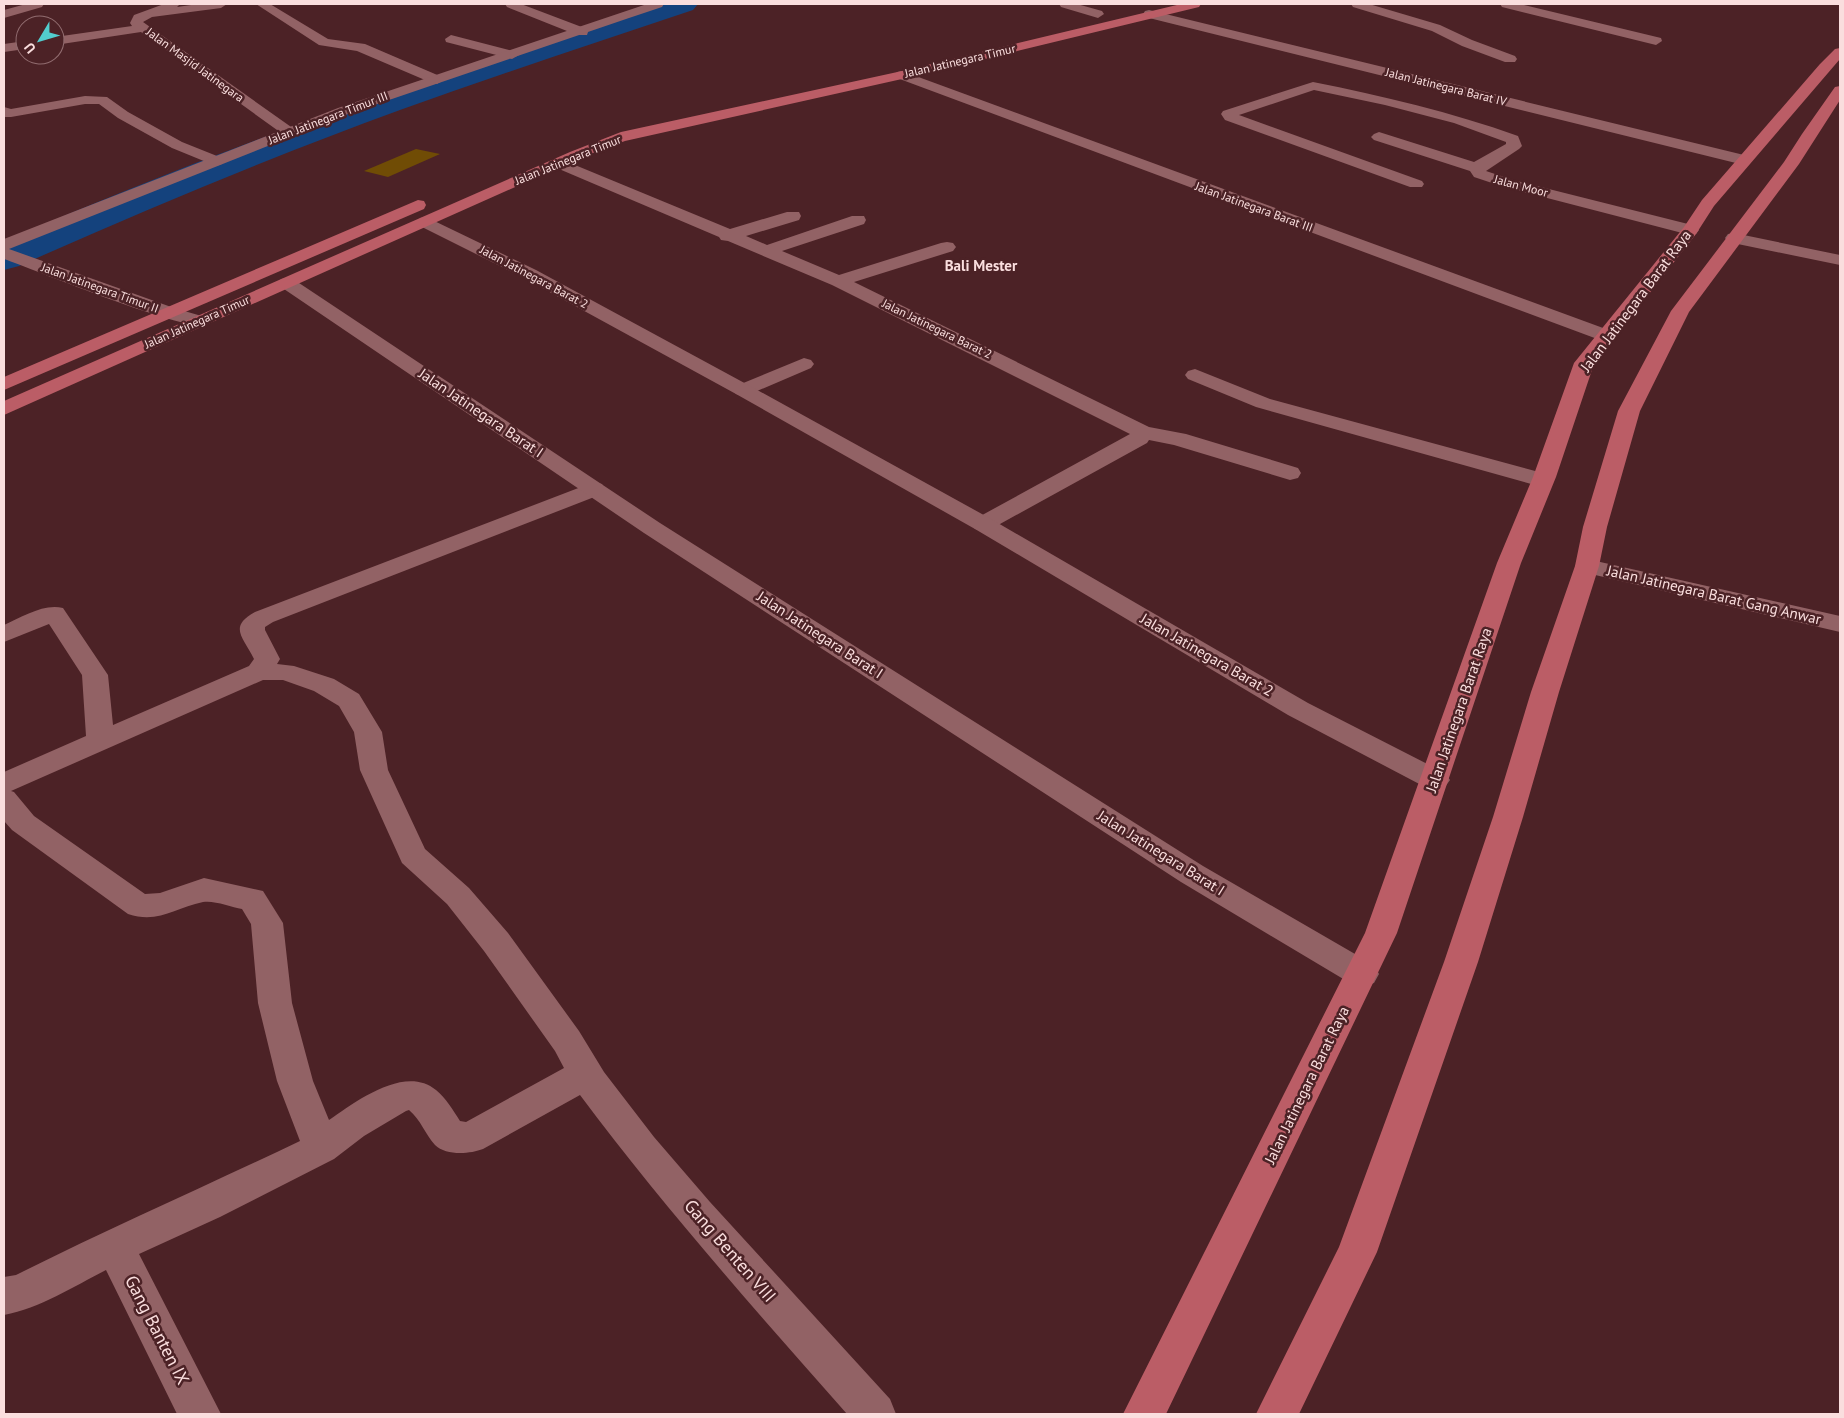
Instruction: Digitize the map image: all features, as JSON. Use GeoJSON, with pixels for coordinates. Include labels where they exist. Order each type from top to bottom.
{"type":"FeatureCollection","features":[{"type":"Feature","properties":{"kind":"main road","name":"Jalan Jatinegara Timur"},"geometry":{"type":"LineString","coordinates":[[4,409],[558,163],[622,137],[1053,40],[1149,14],[1195,4]]}},
{"type":"Feature","properties":{"kind":"main road","name":"Jalan Jatinegara Timur"},"geometry":{"type":"LineString","coordinates":[[1027,29],[1102,13]]}},
{"type":"Feature","properties":{"kind":"main road","name":"Jalan Jatinegara Barat Raya"},"geometry":{"type":"LineString","coordinates":[[1144,1414],[1381,933],[1509,563],[1527,522],[1584,363],[1690,230],[1708,202],[1840,52]]}},
{"type":"Feature","properties":{"kind":"main road","name":"Jalan Jatinegara Timur"},"geometry":{"type":"LineString","coordinates":[[614,124],[822,77]]}},
{"type":"Feature","properties":{"kind":"main road"},"geometry":{"type":"LineString","coordinates":[[1277,1414],[1356,1252],[1461,962],[1508,817],[1545,692],[1587,566],[1595,527],[1629,411],[1680,311],[1791,164],[1809,134],[1840,90]]}},
{"type":"Feature","properties":{"kind":"main road","name":"Jalan Jatinegara Timur"},"geometry":{"type":"LineString","coordinates":[[4,384],[432,199]]}},
{"type":"Feature","properties":{"kind":"street"},"geometry":{"type":"LineString","coordinates":[[4,14],[38,4]]}},
{"type":"Feature","properties":{"kind":"street","name":"Jalan Masjid Jatinegara"},"geometry":{"type":"LineString","coordinates":[[174,4],[142,22],[289,132]]}},
{"type":"Feature","properties":{"kind":"street"},"geometry":{"type":"LineString","coordinates":[[65,39],[221,4]]}},
{"type":"Feature","properties":{"kind":"street"},"geometry":{"type":"LineString","coordinates":[[262,4],[324,42],[360,47],[437,80]]}},
{"type":"Feature","properties":{"kind":"street"},"geometry":{"type":"LineString","coordinates":[[511,4],[582,32]]}},
{"type":"Feature","properties":{"kind":"street","name":"Jalan Jatinegara Timur III"},"geometry":{"type":"LineString","coordinates":[[4,245],[289,132],[393,94],[582,32],[658,4]]}},
{"type":"Feature","properties":{"kind":"street"},"geometry":{"type":"LineString","coordinates":[[1065,4],[1102,13]]}},
{"type":"Feature","properties":{"kind":"street"},"geometry":{"type":"LineString","coordinates":[[1357,4],[1436,28],[1467,43],[1510,59]]}},
{"type":"Feature","properties":{"kind":"street"},"geometry":{"type":"LineString","coordinates":[[1506,4],[1656,40]]}},
{"type":"Feature","properties":{"kind":"street","name":"Jalan Jatinegara Barat IV"},"geometry":{"type":"LineString","coordinates":[[1149,14],[1744,160]]}},
{"type":"Feature","properties":{"kind":"street"},"geometry":{"type":"LineString","coordinates":[[451,39],[512,55]]}},
{"type":"Feature","properties":{"kind":"street","name":"Jalan Jatinegara Barat III"},"geometry":{"type":"LineString","coordinates":[[902,75],[1607,336]]}},
{"type":"Feature","properties":{"kind":"street"},"geometry":{"type":"LineString","coordinates":[[1386,101],[1426,82]]}},
{"type":"Feature","properties":{"kind":"street","name":"Jalan Moor"},"geometry":{"type":"LineString","coordinates":[[1416,184],[1230,117],[1228,114],[1313,86],[1386,101],[1459,120],[1514,139],[1514,146],[1476,168],[1480,174],[1507,183],[1690,230]]}},
{"type":"Feature","properties":{"kind":"street"},"geometry":{"type":"LineString","coordinates":[[5,112],[85,100],[102,100],[123,115],[177,145],[216,161]]}},
{"type":"Feature","properties":{"kind":"street"},"geometry":{"type":"LineString","coordinates":[[1379,137],[1476,168]]}},
{"type":"Feature","properties":{"kind":"street","name":"Jalan Jatinegara Barat 2"},"geometry":{"type":"LineString","coordinates":[[558,163],[727,236],[838,281],[1142,432],[1178,439],[1290,473]]}},
{"type":"Feature","properties":{"kind":"street"},"geometry":{"type":"LineString","coordinates":[[727,236],[793,216]]}},
{"type":"Feature","properties":{"kind":"street"},"geometry":{"type":"LineString","coordinates":[[766,251],[858,220]]}},
{"type":"Feature","properties":{"kind":"street","name":"Jalan Jatinegara Barat 2"},"geometry":{"type":"LineString","coordinates":[[426,222],[530,274],[743,390],[983,524],[1298,709],[1435,780]]}},
{"type":"Feature","properties":{"kind":"street"},"geometry":{"type":"LineString","coordinates":[[1734,238],[1840,260]]}},
{"type":"Feature","properties":{"kind":"street"},"geometry":{"type":"LineString","coordinates":[[838,281],[947,247]]}},
{"type":"Feature","properties":{"kind":"street","name":"Jalan Jatinegara Timur II"},"geometry":{"type":"LineString","coordinates":[[4,253],[198,322]]}},
{"type":"Feature","properties":{"kind":"street","name":"Jalan Jatinegara Barat I"},"geometry":{"type":"LineString","coordinates":[[287,283],[594,489],[1192,874],[1362,974]]}},
{"type":"Feature","properties":{"kind":"street"},"geometry":{"type":"LineString","coordinates":[[743,390],[804,364]]}},
{"type":"Feature","properties":{"kind":"street"},"geometry":{"type":"LineString","coordinates":[[1195,375],[1263,402],[1542,480]]}},
{"type":"Feature","properties":{"kind":"street"},"geometry":{"type":"LineString","coordinates":[[983,524],[1139,438],[1142,432]]}},
{"type":"Feature","properties":{"kind":"street"},"geometry":{"type":"LineString","coordinates":[[4,783],[259,672],[267,659],[252,630],[252,624],[264,617],[594,489]]}},
{"type":"Feature","properties":{"kind":"street","name":"Jalan Jatinegara Barat Gang Anwar"},"geometry":{"type":"LineString","coordinates":[[1587,566],[1840,624]]}},
{"type":"Feature","properties":{"kind":"street"},"geometry":{"type":"LineString","coordinates":[[4,634],[54,613],[95,675],[100,740]]}},
{"type":"Feature","properties":{"kind":"street","name":"Gang Benten VIII"},"geometry":{"type":"LineString","coordinates":[[259,672],[285,672],[324,685],[349,700],[368,732],[374,770],[413,855],[458,896],[496,942],[567,1042],[589,1078],[641,1148],[696,1214],[875,1414]]}},
{"type":"Feature","properties":{"kind":"street"},"geometry":{"type":"LineString","coordinates":[[4,799],[10,809],[23,823],[139,906],[161,906],[204,890],[252,899],[267,924],[272,949],[275,1003],[295,1081],[321,1148]]}},
{"type":"Feature","properties":{"kind":"street"},"geometry":{"type":"LineString","coordinates":[[4,1296],[21,1293],[114,1246],[206,1205],[321,1148],[354,1122],[402,1096],[414,1095],[428,1105],[448,1135],[470,1138],[589,1078]]}},
{"type":"Feature","properties":{"kind":"street","name":"Gang Banten IX"},"geometry":{"type":"LineString","coordinates":[[114,1246],[200,1414]]}},
{"type":"Feature","properties":{"kind":"shaded area"},"geometry":{"type":"Polygon","coordinates":[[[416,149],[440,154],[388,177],[364,171],[416,149]]]}},
{"type":"Feature","properties":{"kind":"waterway"},"geometry":{"type":"LineString","coordinates":[[4,257],[182,181],[387,103],[683,4]]}},
{"type":"Feature","properties":{"kind":"district","name":"Bali Mester"},"geometry":{"type":"Point","coordinates":[981,266]}}]}
